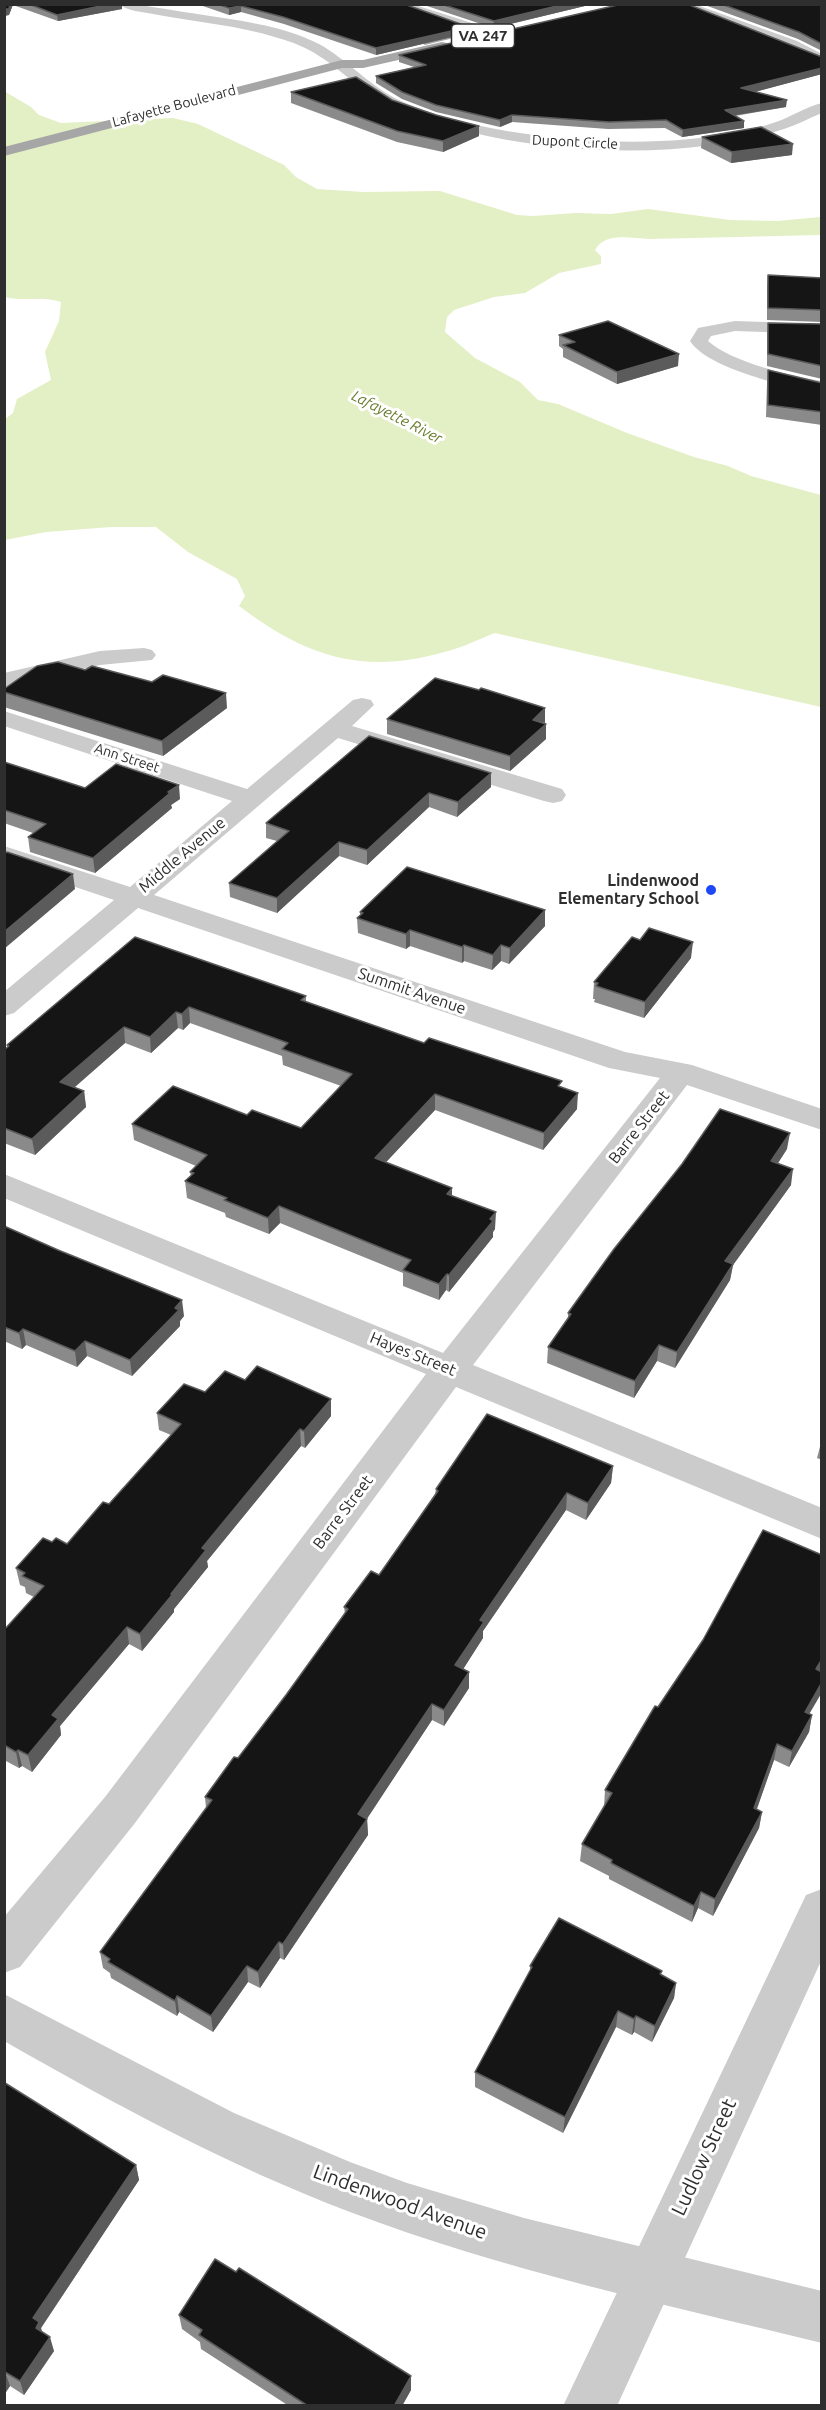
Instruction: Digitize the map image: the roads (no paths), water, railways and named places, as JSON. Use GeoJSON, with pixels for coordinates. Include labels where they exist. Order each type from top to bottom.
{"type":"FeatureCollection","features":[{"type":"Feature","properties":{"kind":"main road","name":"Lafayette Boulevard"},"geometry":{"type":"LineString","coordinates":[[342,64],[352,57],[587,4]]}},
{"type":"Feature","properties":{"kind":"main road","name":"Lafayette Boulevard"},"geometry":{"type":"LineString","coordinates":[[6,151],[195,100],[342,64],[363,64],[602,10]]}},
{"type":"Feature","properties":{"kind":"street","name":"Dupont Circle"},"geometry":{"type":"LineString","coordinates":[[125,4],[280,34],[315,46],[342,64],[377,93],[427,117],[496,135],[554,142],[659,144],[730,137],[779,126],[822,107]]}},
{"type":"Feature","properties":{"kind":"street"},"geometry":{"type":"LineString","coordinates":[[397,4],[492,34]]}},
{"type":"Feature","properties":{"kind":"street"},"geometry":{"type":"LineString","coordinates":[[681,4],[792,44],[822,60]]}},
{"type":"Feature","properties":{"kind":"street"},"geometry":{"type":"LineString","coordinates":[[792,44],[812,39]]}},
{"type":"Feature","properties":{"kind":"street"},"geometry":{"type":"LineString","coordinates":[[822,329],[735,326],[704,332],[699,341],[703,347],[729,361],[789,381],[822,387]]}},
{"type":"Feature","properties":{"kind":"street"},"geometry":{"type":"LineString","coordinates":[[4,680],[100,658],[144,655]]}},
{"type":"Feature","properties":{"kind":"street","name":"Middle Avenue"},"geometry":{"type":"LineString","coordinates":[[4,1007],[362,705]]}},
{"type":"Feature","properties":{"kind":"street","name":"Ann Street"},"geometry":{"type":"LineString","coordinates":[[4,718],[249,798]]}},
{"type":"Feature","properties":{"kind":"street"},"geometry":{"type":"LineString","coordinates":[[333,729],[553,795]]}},
{"type":"Feature","properties":{"kind":"street","name":"Summit Avenue"},"geometry":{"type":"LineString","coordinates":[[4,854],[620,1061],[681,1072],[822,1120]]}},
{"type":"Feature","properties":{"kind":"street","name":"Barre Street"},"geometry":{"type":"LineString","coordinates":[[4,1952],[120,1810],[450,1370],[681,1072]]}},
{"type":"Feature","properties":{"kind":"street","name":"Hayes Street"},"geometry":{"type":"LineString","coordinates":[[4,1185],[822,1524]]}},
{"type":"Feature","properties":{"kind":"street","name":"Ludlow Street"},"geometry":{"type":"LineString","coordinates":[[589,2406],[822,1909]]}},
{"type":"Feature","properties":{"kind":"street","name":"Lindenwood Avenue"},"geometry":{"type":"LineString","coordinates":[[4,2016],[187,2116],[349,2187],[489,2235],[822,2317]]}},
{"type":"Feature","properties":{"kind":"water","name":"Lafayette River"},"geometry":{"type":"Polygon","coordinates":[[[4,91],[31,107],[39,115],[61,123],[173,118],[198,124],[284,165],[296,177],[317,189],[364,192],[440,191],[517,215],[533,216],[575,213],[611,214],[648,209],[730,220],[777,221],[821,217],[821,235],[612,238],[599,244],[595,250],[601,256],[601,264],[559,273],[525,293],[494,297],[454,310],[447,317],[445,332],[475,358],[520,382],[538,400],[558,404],[627,433],[694,457],[728,466],[751,476],[821,495],[821,707],[495,633],[454,649],[417,658],[389,662],[337,657],[288,638],[264,624],[239,606],[245,596],[237,579],[188,552],[156,527],[111,527],[46,532],[5,540],[5,419],[13,413],[17,399],[51,380],[45,352],[59,321],[61,302],[5,297],[4,91]]]}},
{"type":"Feature","properties":{"kind":"place","name":"Lindenwood Elementary School"},"geometry":{"type":"Point","coordinates":[711,890]}}]}
